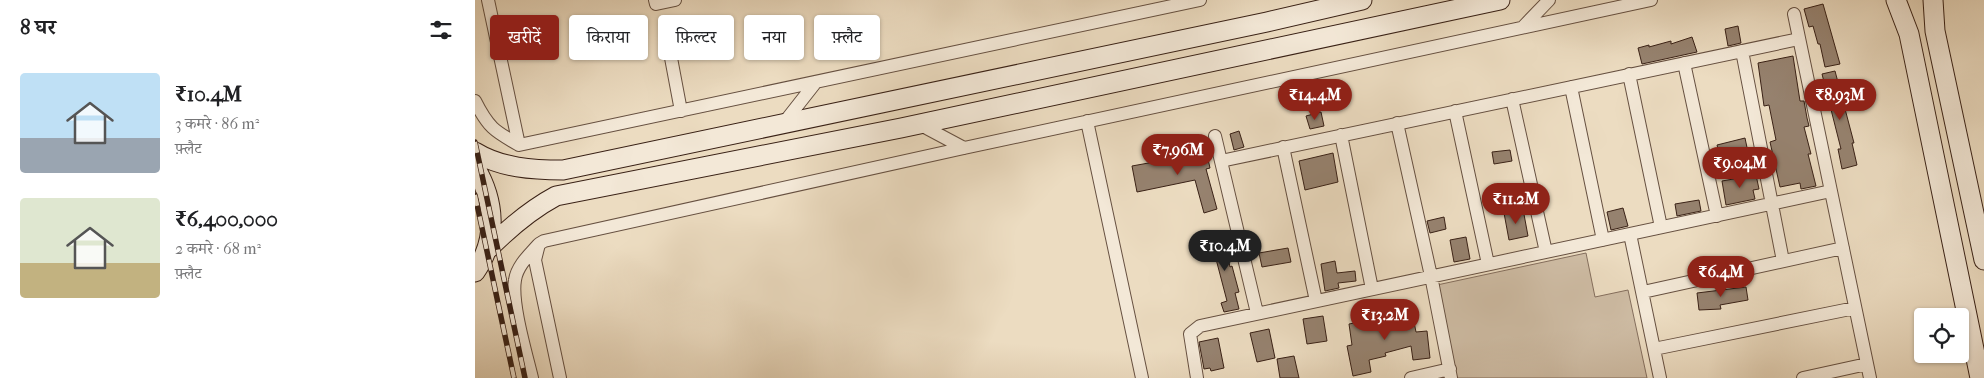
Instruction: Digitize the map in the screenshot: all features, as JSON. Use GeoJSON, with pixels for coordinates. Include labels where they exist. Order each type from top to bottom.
{"type":"FeatureCollection","features":[{"type":"Feature","properties":{"kind":"street"},"geometry":{"type":"LineString","coordinates":[[488,0],[519,145]]}},
{"type":"Feature","properties":{"kind":"street"},"geometry":{"type":"LineString","coordinates":[[655,0],[656,4],[675,0]]}},
{"type":"Feature","properties":{"kind":"street"},"geometry":{"type":"LineString","coordinates":[[475,101],[485,120],[496,132],[519,145],[1179,2],[1200,0]]}},
{"type":"Feature","properties":{"kind":"street"},"geometry":{"type":"LineString","coordinates":[[475,152],[490,161],[539,170],[563,170],[1267,22],[1362,0]]}},
{"type":"Feature","properties":{"kind":"street"},"geometry":{"type":"LineString","coordinates":[[479,267],[507,229],[537,206],[556,196],[919,124],[1500,0]]}},
{"type":"Feature","properties":{"kind":"street"},"geometry":{"type":"LineString","coordinates":[[1523,27],[1549,0]]}},
{"type":"Feature","properties":{"kind":"street"},"geometry":{"type":"LineString","coordinates":[[532,378],[515,298],[515,278],[522,262],[544,241],[964,148],[1651,0]]}},
{"type":"Feature","properties":{"kind":"street"},"geometry":{"type":"LineString","coordinates":[[1896,0],[1909,34],[1980,378]]}},
{"type":"Feature","properties":{"kind":"street"},"geometry":{"type":"LineString","coordinates":[[1933,0],[1935,31],[1984,260]]}},
{"type":"Feature","properties":{"kind":"street"},"geometry":{"type":"LineString","coordinates":[[1794,14],[1870,378]]}},
{"type":"Feature","properties":{"kind":"street"},"geometry":{"type":"LineString","coordinates":[[1221,160],[1799,38]]}},
{"type":"Feature","properties":{"kind":"street"},"geometry":{"type":"LineString","coordinates":[[1742,51],[1783,261]]}},
{"type":"Feature","properties":{"kind":"street"},"geometry":{"type":"LineString","coordinates":[[671,60],[681,110]]}},
{"type":"Feature","properties":{"kind":"street"},"geometry":{"type":"LineString","coordinates":[[1684,63],[1717,216]]}},
{"type":"Feature","properties":{"kind":"street"},"geometry":{"type":"LineString","coordinates":[[1629,74],[1661,227]]}},
{"type":"Feature","properties":{"kind":"street"},"geometry":{"type":"LineString","coordinates":[[783,124],[816,82]]}},
{"type":"Feature","properties":{"kind":"street"},"geometry":{"type":"LineString","coordinates":[[1571,87],[1603,240]]}},
{"type":"Feature","properties":{"kind":"street"},"geometry":{"type":"LineString","coordinates":[[1512,99],[1546,252]]}},
{"type":"Feature","properties":{"kind":"street"},"geometry":{"type":"LineString","coordinates":[[1455,111],[1488,264]]}},
{"type":"Feature","properties":{"kind":"street"},"geometry":{"type":"LineString","coordinates":[[1087,122],[1142,378]]}},
{"type":"Feature","properties":{"kind":"street"},"geometry":{"type":"LineString","coordinates":[[1397,123],[1451,374],[1411,378]]}},
{"type":"Feature","properties":{"kind":"street"},"geometry":{"type":"LineString","coordinates":[[919,124],[964,148]]}},
{"type":"Feature","properties":{"kind":"street"},"geometry":{"type":"LineString","coordinates":[[1341,135],[1372,289]]}},
{"type":"Feature","properties":{"kind":"street"},"geometry":{"type":"LineString","coordinates":[[1215,136],[1257,313]]}},
{"type":"Feature","properties":{"kind":"street"},"geometry":{"type":"LineString","coordinates":[[1283,147],[1316,301]]}},
{"type":"Feature","properties":{"kind":"street"},"geometry":{"type":"LineString","coordinates":[[475,167],[484,182],[492,214],[479,267]]}},
{"type":"Feature","properties":{"kind":"street"},"geometry":{"type":"LineString","coordinates":[[1197,378],[1189,334],[1194,328],[1200,326],[1831,191]]}},
{"type":"Feature","properties":{"kind":"street"},"geometry":{"type":"LineString","coordinates":[[1631,234],[1660,378]]}},
{"type":"Feature","properties":{"kind":"street"},"geometry":{"type":"LineString","coordinates":[[539,244],[535,260],[560,378]]}},
{"type":"Feature","properties":{"kind":"street"},"geometry":{"type":"LineString","coordinates":[[1643,292],[1843,248]]}},
{"type":"Feature","properties":{"kind":"street"},"geometry":{"type":"LineString","coordinates":[[1654,349],[1855,308]]}},
{"type":"Feature","properties":{"kind":"street"},"geometry":{"type":"LineString","coordinates":[[1803,378],[1867,364]]}},
{"type":"Feature","properties":{"kind":"shaded area"},"geometry":{"type":"Polygon","coordinates":[[[1586,253],[1595,297],[1628,290],[1647,378],[1457,378],[1437,285],[1586,253]]]}},
{"type":"Feature","properties":{"kind":"building"},"geometry":{"type":"Polygon","coordinates":[[[1823,4],[1840,64],[1825,67],[1820,44],[1818,44],[1813,26],[1809,27],[1804,9],[1823,4]]]}},
{"type":"Feature","properties":{"kind":"building"},"geometry":{"type":"Polygon","coordinates":[[[1738,26],[1741,43],[1728,46],[1725,29],[1738,26]]]}},
{"type":"Feature","properties":{"kind":"building"},"geometry":{"type":"Polygon","coordinates":[[[1692,37],[1697,52],[1642,64],[1638,48],[1671,41],[1671,44],[1692,37]]]}},
{"type":"Feature","properties":{"kind":"building"},"geometry":{"type":"Polygon","coordinates":[[[1793,56],[1800,101],[1804,101],[1809,126],[1804,127],[1816,186],[1801,189],[1800,183],[1780,187],[1770,142],[1776,140],[1769,105],[1764,106],[1758,63],[1793,56]]]}},
{"type":"Feature","properties":{"kind":"building"},"geometry":{"type":"Polygon","coordinates":[[[1835,71],[1854,143],[1852,143],[1857,165],[1842,169],[1838,149],[1841,149],[1822,74],[1835,71]]]}},
{"type":"Feature","properties":{"kind":"building"},"geometry":{"type":"Polygon","coordinates":[[[1321,112],[1324,126],[1310,129],[1306,116],[1321,112]]]}},
{"type":"Feature","properties":{"kind":"building"},"geometry":{"type":"Polygon","coordinates":[[[1239,131],[1244,147],[1234,150],[1230,134],[1239,131]]]}},
{"type":"Feature","properties":{"kind":"building"},"geometry":{"type":"Polygon","coordinates":[[[1745,138],[1749,157],[1722,164],[1717,145],[1745,138]]]}},
{"type":"Feature","properties":{"kind":"building"},"geometry":{"type":"Polygon","coordinates":[[[1206,150],[1210,168],[1206,169],[1217,209],[1204,213],[1195,180],[1137,192],[1132,166],[1187,156],[1186,154],[1206,150]]]}},
{"type":"Feature","properties":{"kind":"building"},"geometry":{"type":"Polygon","coordinates":[[[1510,150],[1512,161],[1494,164],[1492,152],[1510,150]]]}},
{"type":"Feature","properties":{"kind":"building"},"geometry":{"type":"Polygon","coordinates":[[[1333,153],[1338,182],[1305,190],[1299,161],[1333,153]]]}},
{"type":"Feature","properties":{"kind":"building"},"geometry":{"type":"Polygon","coordinates":[[[1756,175],[1759,189],[1753,190],[1755,199],[1726,205],[1722,181],[1756,175]]]}},
{"type":"Feature","properties":{"kind":"building"},"geometry":{"type":"Polygon","coordinates":[[[1699,200],[1701,211],[1677,216],[1675,204],[1699,200]]]}},
{"type":"Feature","properties":{"kind":"building"},"geometry":{"type":"Polygon","coordinates":[[[1623,208],[1628,226],[1611,230],[1607,212],[1623,208]]]}},
{"type":"Feature","properties":{"kind":"building"},"geometry":{"type":"Polygon","coordinates":[[[1523,209],[1528,236],[1509,240],[1504,213],[1523,209]]]}},
{"type":"Feature","properties":{"kind":"building"},"geometry":{"type":"Polygon","coordinates":[[[1444,217],[1446,229],[1430,233],[1427,221],[1444,217]]]}},
{"type":"Feature","properties":{"kind":"building"},"geometry":{"type":"Polygon","coordinates":[[[1223,234],[1230,267],[1232,266],[1239,292],[1235,293],[1239,309],[1224,312],[1221,303],[1227,301],[1216,259],[1212,260],[1207,238],[1223,234]]]}},
{"type":"Feature","properties":{"kind":"building"},"geometry":{"type":"Polygon","coordinates":[[[1466,237],[1470,259],[1454,262],[1450,240],[1466,237]]]}},
{"type":"Feature","properties":{"kind":"building"},"geometry":{"type":"Polygon","coordinates":[[[1288,248],[1291,262],[1262,267],[1259,253],[1288,248]]]}},
{"type":"Feature","properties":{"kind":"building"},"geometry":{"type":"Polygon","coordinates":[[[1335,261],[1337,273],[1355,271],[1356,281],[1338,283],[1339,288],[1325,291],[1321,264],[1335,261]]]}},
{"type":"Feature","properties":{"kind":"building"},"geometry":{"type":"Polygon","coordinates":[[[1746,287],[1748,300],[1720,305],[1721,309],[1699,310],[1697,293],[1746,287]]]}},
{"type":"Feature","properties":{"kind":"building"},"geometry":{"type":"Polygon","coordinates":[[[1412,312],[1416,332],[1427,331],[1430,358],[1413,360],[1411,346],[1385,353],[1386,356],[1369,360],[1371,372],[1353,376],[1347,346],[1352,345],[1349,324],[1412,312]]]}},
{"type":"Feature","properties":{"kind":"building"},"geometry":{"type":"Polygon","coordinates":[[[1323,316],[1327,341],[1307,344],[1303,319],[1323,316]]]}},
{"type":"Feature","properties":{"kind":"building"},"geometry":{"type":"Polygon","coordinates":[[[1269,329],[1275,358],[1257,362],[1250,333],[1269,329]]]}},
{"type":"Feature","properties":{"kind":"building"},"geometry":{"type":"Polygon","coordinates":[[[1218,338],[1224,368],[1211,371],[1210,368],[1204,369],[1199,342],[1218,338]]]}},
{"type":"Feature","properties":{"kind":"building"},"geometry":{"type":"Polygon","coordinates":[[[1294,356],[1299,378],[1280,378],[1277,359],[1294,356]]]}},
{"type":"Feature","properties":{"kind":"railway"},"geometry":{"type":"LineString","coordinates":[[475,142],[525,378]]}},
{"type":"Feature","properties":{"kind":"railway"},"geometry":{"type":"LineString","coordinates":[[475,195],[514,378]]}}]}
